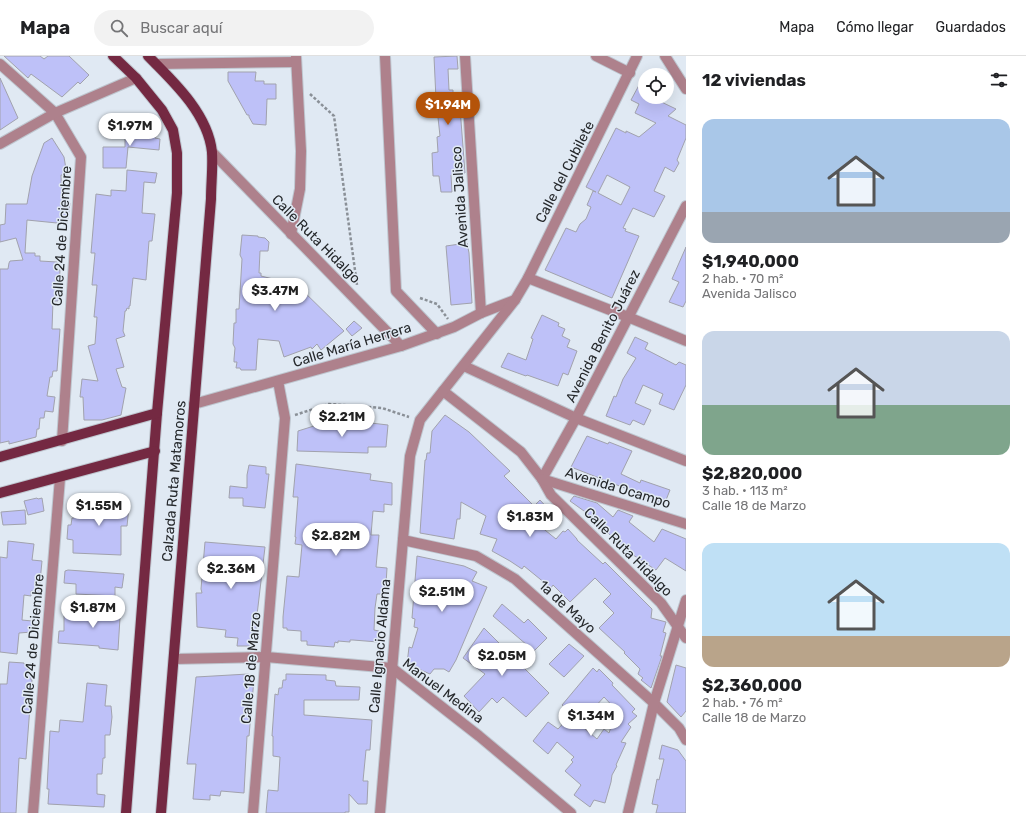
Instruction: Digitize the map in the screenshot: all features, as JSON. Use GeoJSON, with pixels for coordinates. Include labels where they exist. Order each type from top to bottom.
{"type":"FeatureCollection","features":[{"type":"Feature","properties":{"kind":"main road","name":"Calzada Ruta Matamoros"},"geometry":{"type":"LineString","coordinates":[[113,56],[136,78],[162,110],[172,130],[177,153],[177,193],[157,413],[126,813]]}},
{"type":"Feature","properties":{"kind":"main road","name":"Calzada Ruta Matamoros"},"geometry":{"type":"LineString","coordinates":[[148,56],[177,86],[195,110],[205,127],[212,152],[211,199],[174,659],[160,813]]}},
{"type":"Feature","properties":{"kind":"main road"},"geometry":{"type":"LineString","coordinates":[[0,457],[157,413]]}},
{"type":"Feature","properties":{"kind":"main road"},"geometry":{"type":"LineString","coordinates":[[0,493],[155,452]]}},
{"type":"Feature","properties":{"kind":"street"},"geometry":{"type":"LineString","coordinates":[[385,56],[396,291],[437,334]]}},
{"type":"Feature","properties":{"kind":"street","name":"Avenida Jalisco"},"geometry":{"type":"LineString","coordinates":[[465,56],[481,313]]}},
{"type":"Feature","properties":{"kind":"street"},"geometry":{"type":"LineString","coordinates":[[596,56],[630,73]]}},
{"type":"Feature","properties":{"kind":"street","name":"Calle del Cubilete"},"geometry":{"type":"LineString","coordinates":[[515,300],[528,278],[630,73],[637,56]]}},
{"type":"Feature","properties":{"kind":"street"},"geometry":{"type":"LineString","coordinates":[[665,56],[686,89]]}},
{"type":"Feature","properties":{"kind":"street"},"geometry":{"type":"LineString","coordinates":[[156,64],[296,59],[302,151],[300,189],[291,234]]}},
{"type":"Feature","properties":{"kind":"street","name":"Calle 24 de Diciembre"},"geometry":{"type":"LineString","coordinates":[[0,64],[55,113],[81,157],[62,440]]}},
{"type":"Feature","properties":{"kind":"street"},"geometry":{"type":"LineString","coordinates":[[0,144],[55,113],[136,78]]}},
{"type":"Feature","properties":{"kind":"street","name":"Calle Ruta Hidalgo"},"geometry":{"type":"LineString","coordinates":[[212,152],[401,346]]}},
{"type":"Feature","properties":{"kind":"street","name":"Avenida Benito Juárez"},"geometry":{"type":"LineString","coordinates":[[542,479],[576,418],[628,317],[683,220],[686,206]]}},
{"type":"Feature","properties":{"kind":"street"},"geometry":{"type":"LineString","coordinates":[[528,278],[686,341]]}},
{"type":"Feature","properties":{"kind":"street","name":"Calle María Herrera"},"geometry":{"type":"LineString","coordinates":[[194,404],[401,346],[437,334],[481,313],[515,300]]}},
{"type":"Feature","properties":{"kind":"street","name":"Calle Ignacio Aldama"},"geometry":{"type":"LineString","coordinates":[[380,813],[410,456],[420,420],[515,300]]}},
{"type":"Feature","properties":{"kind":"street"},"geometry":{"type":"LineString","coordinates":[[464,366],[576,418],[686,461]]}},
{"type":"Feature","properties":{"kind":"street","name":"Calle 18 de Marzo"},"geometry":{"type":"LineString","coordinates":[[253,813],[285,418],[278,381]]}},
{"type":"Feature","properties":{"kind":"street","name":"Calle Ruta Hidalgo"},"geometry":{"type":"LineString","coordinates":[[443,391],[521,452],[542,479],[551,495],[661,603],[686,638]]}},
{"type":"Feature","properties":{"kind":"street","name":"Calle 24 de Diciembre"},"geometry":{"type":"LineString","coordinates":[[33,813],[60,478]]}},
{"type":"Feature","properties":{"kind":"street","name":"Avenida Ocampo"},"geometry":{"type":"LineString","coordinates":[[542,479],[686,524]]}},
{"type":"Feature","properties":{"kind":"street","name":"1a de Mayo"},"geometry":{"type":"LineString","coordinates":[[403,540],[476,556],[515,579],[654,703],[679,728],[686,740]]}},
{"type":"Feature","properties":{"kind":"street"},"geometry":{"type":"LineString","coordinates":[[628,813],[654,703],[686,600]]}},
{"type":"Feature","properties":{"kind":"street","name":"Manuel Medina"},"geometry":{"type":"LineString","coordinates":[[174,659],[266,657],[392,668],[479,736],[571,813]]}},
{"type":"Feature","properties":{"kind":"path"},"geometry":{"type":"LineString","coordinates":[[298,83],[334,116],[360,303]]}},
{"type":"Feature","properties":{"kind":"path"},"geometry":{"type":"LineString","coordinates":[[417,297],[437,304],[454,327]]}},
{"type":"Feature","properties":{"kind":"path"},"geometry":{"type":"LineString","coordinates":[[285,418],[328,404],[382,408],[420,420]]}},
{"type":"Feature","properties":{"kind":"building"},"geometry":{"type":"Polygon","coordinates":[[[4,56],[40,56],[44,59],[48,56],[69,56],[89,75],[80,84],[78,82],[62,97],[31,74],[28,78],[4,56]]]}},
{"type":"Feature","properties":{"kind":"building"},"geometry":{"type":"Polygon","coordinates":[[[457,56],[458,69],[448,69],[449,90],[453,90],[453,95],[459,95],[465,173],[451,175],[452,192],[441,192],[439,176],[433,176],[432,153],[438,152],[437,137],[440,136],[434,57],[457,56]]]}},
{"type":"Feature","properties":{"kind":"building"},"geometry":{"type":"Polygon","coordinates":[[[228,72],[256,72],[255,81],[264,81],[264,84],[276,84],[276,99],[267,99],[266,125],[253,124],[228,81],[228,72]]]}},
{"type":"Feature","properties":{"kind":"building"},"geometry":{"type":"Polygon","coordinates":[[[0,78],[18,118],[0,130],[0,78]]]}},
{"type":"Feature","properties":{"kind":"building"},"geometry":{"type":"Polygon","coordinates":[[[638,87],[638,104],[631,100],[638,87]]]}},
{"type":"Feature","properties":{"kind":"building"},"geometry":{"type":"Polygon","coordinates":[[[639,104],[666,104],[676,109],[668,116],[686,125],[686,138],[677,160],[679,163],[674,172],[665,167],[654,191],[665,196],[654,217],[633,208],[623,228],[626,229],[625,231],[639,236],[612,298],[545,270],[566,228],[576,232],[580,224],[586,219],[591,207],[587,205],[593,191],[596,192],[586,187],[616,128],[639,137],[656,123],[635,113],[639,104]],[[607,175],[598,193],[621,205],[630,187],[607,175]]]}},
{"type":"Feature","properties":{"kind":"building"},"geometry":{"type":"Polygon","coordinates":[[[130,125],[156,131],[155,138],[160,139],[159,150],[128,147],[126,168],[103,168],[103,147],[125,147],[125,134],[130,134],[130,125]]]}},
{"type":"Feature","properties":{"kind":"building"},"geometry":{"type":"Polygon","coordinates":[[[52,138],[64,157],[67,175],[61,175],[62,202],[70,203],[67,224],[27,220],[25,253],[35,253],[35,256],[40,256],[40,261],[57,262],[57,270],[60,270],[58,301],[53,301],[52,329],[60,329],[57,371],[53,371],[52,377],[50,377],[47,396],[55,397],[53,412],[45,411],[44,418],[40,418],[39,429],[37,429],[36,437],[9,444],[9,441],[0,443],[0,269],[8,269],[10,261],[23,260],[16,238],[0,242],[0,225],[5,224],[6,204],[27,204],[32,176],[44,143],[52,138]]]}},
{"type":"Feature","properties":{"kind":"building"},"geometry":{"type":"Polygon","coordinates":[[[127,170],[157,173],[155,183],[144,182],[142,213],[155,214],[152,241],[149,241],[146,280],[133,278],[130,306],[129,309],[127,308],[125,311],[123,331],[125,336],[116,339],[124,367],[116,369],[122,387],[126,388],[121,415],[102,420],[84,420],[83,397],[80,397],[82,379],[98,381],[88,346],[95,344],[97,317],[94,317],[97,285],[92,285],[95,253],[91,253],[96,194],[111,196],[111,190],[126,191],[127,170]]]}},
{"type":"Feature","properties":{"kind":"building"},"geometry":{"type":"Polygon","coordinates":[[[242,235],[258,236],[265,238],[269,242],[268,251],[260,251],[259,273],[261,273],[261,276],[297,285],[344,331],[321,350],[317,344],[312,349],[311,347],[284,357],[279,341],[258,339],[256,370],[241,370],[240,368],[236,368],[237,362],[234,362],[235,348],[233,344],[236,309],[239,309],[242,235]]]}},
{"type":"Feature","properties":{"kind":"building"},"geometry":{"type":"Polygon","coordinates":[[[467,243],[472,303],[451,305],[446,246],[467,243]]]}},
{"type":"Feature","properties":{"kind":"building"},"geometry":{"type":"Polygon","coordinates":[[[686,247],[686,301],[683,307],[669,302],[679,282],[672,279],[686,247]]]}},
{"type":"Feature","properties":{"kind":"building"},"geometry":{"type":"Polygon","coordinates":[[[542,315],[559,323],[558,326],[565,329],[562,336],[570,340],[567,347],[577,351],[568,375],[563,373],[558,386],[501,367],[508,353],[526,360],[533,339],[531,338],[542,315]]]}},
{"type":"Feature","properties":{"kind":"building"},"geometry":{"type":"Polygon","coordinates":[[[354,321],[362,328],[352,336],[346,329],[354,321]]]}},
{"type":"Feature","properties":{"kind":"building"},"geometry":{"type":"Polygon","coordinates":[[[635,337],[648,343],[645,349],[676,365],[679,362],[686,365],[686,385],[674,410],[659,404],[663,394],[643,385],[635,403],[651,410],[644,425],[633,420],[630,425],[606,416],[614,396],[616,397],[623,379],[636,358],[627,353],[635,337]]]}},
{"type":"Feature","properties":{"kind":"building"},"geometry":{"type":"Polygon","coordinates":[[[445,415],[469,432],[510,471],[504,476],[534,506],[540,500],[552,513],[540,526],[556,539],[563,531],[565,532],[568,529],[577,540],[603,564],[605,562],[652,609],[651,618],[666,622],[663,632],[666,633],[660,656],[662,656],[651,688],[641,680],[643,678],[638,674],[640,669],[624,653],[625,652],[599,628],[614,613],[603,602],[611,594],[595,578],[570,602],[553,585],[551,588],[524,566],[522,569],[492,551],[497,539],[480,534],[486,516],[461,502],[460,519],[457,519],[454,539],[420,533],[425,460],[427,453],[430,453],[432,431],[445,415]]]}},
{"type":"Feature","properties":{"kind":"building"},"geometry":{"type":"Polygon","coordinates":[[[333,420],[348,421],[347,424],[368,426],[371,426],[371,423],[388,425],[386,447],[368,447],[368,453],[297,451],[298,431],[333,420]]]}},
{"type":"Feature","properties":{"kind":"building"},"geometry":{"type":"Polygon","coordinates":[[[587,436],[608,444],[609,442],[632,451],[621,474],[640,483],[641,480],[670,490],[666,500],[664,499],[663,503],[571,467],[587,436]]]}},
{"type":"Feature","properties":{"kind":"building"},"geometry":{"type":"Polygon","coordinates":[[[296,464],[371,474],[370,480],[392,483],[392,505],[384,504],[384,512],[373,511],[371,535],[379,535],[376,567],[387,568],[385,594],[377,594],[375,608],[374,630],[379,631],[378,642],[350,640],[350,642],[335,642],[334,647],[307,645],[307,641],[301,641],[301,631],[287,630],[287,628],[283,628],[287,576],[299,577],[302,545],[295,544],[298,497],[293,497],[296,464]]]}},
{"type":"Feature","properties":{"kind":"building"},"geometry":{"type":"Polygon","coordinates":[[[249,465],[266,467],[266,474],[269,474],[265,508],[243,506],[243,498],[229,498],[230,486],[247,488],[249,465]]]}},
{"type":"Feature","properties":{"kind":"building"},"geometry":{"type":"Polygon","coordinates":[[[95,495],[123,496],[122,507],[129,507],[127,526],[121,526],[121,555],[73,553],[73,540],[67,539],[68,525],[71,525],[74,514],[77,515],[77,510],[94,510],[95,495]]]}},
{"type":"Feature","properties":{"kind":"building"},"geometry":{"type":"Polygon","coordinates":[[[574,496],[597,503],[613,517],[618,510],[633,516],[629,522],[654,542],[662,529],[686,539],[686,571],[665,558],[656,570],[624,549],[605,529],[570,501],[574,496]]]}},
{"type":"Feature","properties":{"kind":"building"},"geometry":{"type":"Polygon","coordinates":[[[42,498],[44,511],[28,515],[24,501],[42,498]]]}},
{"type":"Feature","properties":{"kind":"building"},"geometry":{"type":"Polygon","coordinates":[[[25,510],[26,524],[3,525],[1,512],[25,510]]]}},
{"type":"Feature","properties":{"kind":"building"},"geometry":{"type":"Polygon","coordinates":[[[8,541],[34,544],[32,560],[42,561],[39,592],[31,591],[31,596],[24,595],[22,620],[32,621],[32,632],[19,633],[17,654],[0,652],[0,557],[7,558],[8,541]]]}},
{"type":"Feature","properties":{"kind":"building"},"geometry":{"type":"Polygon","coordinates":[[[205,542],[265,547],[255,646],[237,646],[238,638],[225,637],[226,630],[197,627],[196,593],[202,593],[201,589],[205,542]]]}},
{"type":"Feature","properties":{"kind":"building"},"geometry":{"type":"Polygon","coordinates":[[[417,556],[464,566],[477,572],[472,581],[487,587],[456,660],[449,672],[444,669],[434,669],[430,674],[407,664],[409,647],[412,648],[418,628],[414,627],[415,619],[412,618],[417,556]]]}},
{"type":"Feature","properties":{"kind":"building"},"geometry":{"type":"Polygon","coordinates":[[[65,571],[124,574],[122,588],[115,587],[115,596],[76,594],[76,584],[64,583],[65,571]]]}},
{"type":"Feature","properties":{"kind":"building"},"geometry":{"type":"Polygon","coordinates":[[[115,604],[115,618],[120,618],[118,650],[99,648],[99,646],[58,643],[59,631],[64,631],[64,616],[80,616],[79,613],[115,604]]]}},
{"type":"Feature","properties":{"kind":"building"},"geometry":{"type":"Polygon","coordinates":[[[502,604],[524,623],[528,619],[547,638],[534,651],[493,616],[502,604]]]}},
{"type":"Feature","properties":{"kind":"building"},"geometry":{"type":"Polygon","coordinates":[[[484,628],[549,693],[526,717],[503,697],[497,703],[492,698],[479,712],[464,696],[485,674],[463,658],[484,628]]]}},
{"type":"Feature","properties":{"kind":"building"},"geometry":{"type":"Polygon","coordinates":[[[569,644],[584,656],[564,677],[549,664],[569,644]]]}},
{"type":"Feature","properties":{"kind":"building"},"geometry":{"type":"Polygon","coordinates":[[[9,662],[28,664],[28,671],[31,671],[32,680],[26,759],[19,758],[16,813],[0,813],[0,684],[7,684],[9,662]]]}},
{"type":"Feature","properties":{"kind":"building"},"geometry":{"type":"Polygon","coordinates":[[[676,665],[686,668],[686,711],[681,717],[667,702],[676,665]]]}},
{"type":"Feature","properties":{"kind":"building"},"geometry":{"type":"Polygon","coordinates":[[[593,668],[597,672],[599,669],[613,683],[612,685],[635,709],[632,712],[637,716],[628,724],[631,727],[621,742],[626,743],[612,775],[605,803],[594,800],[590,807],[574,795],[581,785],[565,771],[573,762],[571,760],[574,757],[557,742],[548,754],[533,741],[548,722],[558,729],[570,716],[597,739],[604,729],[609,733],[614,718],[620,714],[604,697],[594,708],[591,706],[578,720],[562,705],[593,668]]]}},
{"type":"Feature","properties":{"kind":"building"},"geometry":{"type":"Polygon","coordinates":[[[248,674],[254,679],[249,736],[247,736],[244,793],[221,791],[220,796],[210,795],[210,800],[193,799],[196,764],[187,764],[196,677],[248,674]]]}},
{"type":"Feature","properties":{"kind":"building"},"geometry":{"type":"Polygon","coordinates":[[[286,674],[326,675],[326,680],[335,681],[336,686],[360,687],[359,700],[304,700],[304,715],[372,720],[370,750],[366,750],[363,781],[368,781],[367,804],[358,804],[349,794],[349,812],[345,813],[266,813],[268,790],[278,791],[280,757],[273,756],[272,736],[275,694],[278,695],[279,688],[282,688],[283,680],[286,680],[286,674]]]}},
{"type":"Feature","properties":{"kind":"building"},"geometry":{"type":"Polygon","coordinates":[[[87,683],[107,685],[105,706],[111,706],[112,717],[110,735],[105,735],[105,758],[103,758],[102,774],[97,774],[97,794],[105,795],[104,807],[48,804],[49,789],[47,789],[50,731],[59,732],[60,720],[83,722],[87,683]]]}},
{"type":"Feature","properties":{"kind":"building"},"geometry":{"type":"Polygon","coordinates":[[[662,745],[678,750],[686,761],[686,813],[656,813],[658,805],[652,804],[657,779],[659,780],[664,759],[659,759],[662,745]]]}}]}
